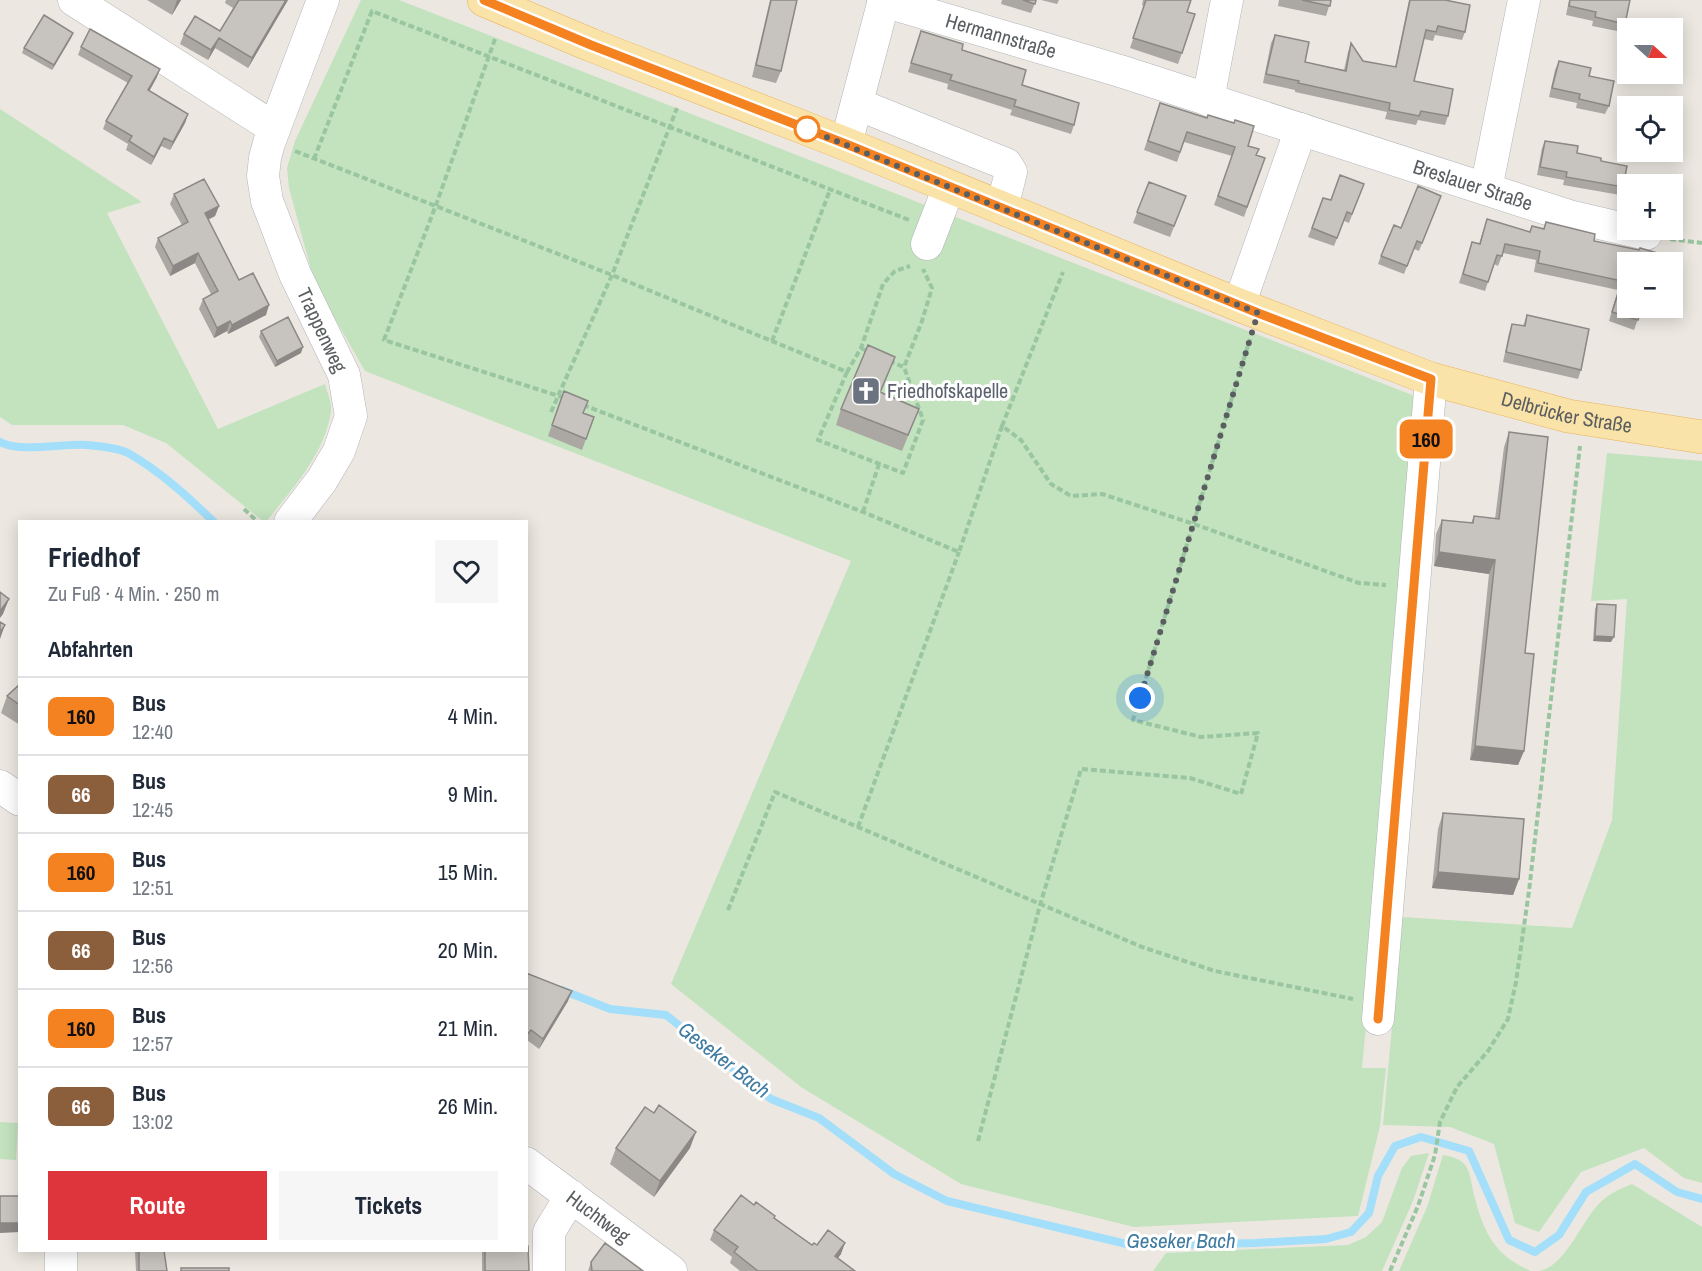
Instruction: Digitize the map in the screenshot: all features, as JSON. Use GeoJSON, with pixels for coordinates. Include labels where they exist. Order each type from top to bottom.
{"type":"FeatureCollection","features":[{"type":"Feature","properties":{"kind":"main road","name":"Delbrücker Straße"},"geometry":{"type":"LineString","coordinates":[[484,0],[591,45],[846,144],[1249,309],[1431,379],[1584,419],[1702,437]]}},
{"type":"Feature","properties":{"kind":"street","name":"Trappenweg"},"geometry":{"type":"LineString","coordinates":[[292,520],[322,480],[339,451],[351,416],[344,375],[295,274],[267,201],[264,176],[265,158],[283,139],[323,0]]}},
{"type":"Feature","properties":{"kind":"street"},"geometry":{"type":"LineString","coordinates":[[1208,100],[1227,0]]}},
{"type":"Feature","properties":{"kind":"street"},"geometry":{"type":"LineString","coordinates":[[1486,189],[1524,0]]}},
{"type":"Feature","properties":{"kind":"street","name":"Hermannstraße"},"geometry":{"type":"LineString","coordinates":[[846,144],[884,1],[1120,71]]}},
{"type":"Feature","properties":{"kind":"street"},"geometry":{"type":"LineString","coordinates":[[88,4],[283,139]]}},
{"type":"Feature","properties":{"kind":"street","name":"Breslauer Straße"},"geometry":{"type":"LineString","coordinates":[[1120,71],[1569,216],[1617,227]]}},
{"type":"Feature","properties":{"kind":"street"},"geometry":{"type":"LineString","coordinates":[[858,105],[1006,164],[1011,172],[1002,208]]}},
{"type":"Feature","properties":{"kind":"street"},"geometry":{"type":"LineString","coordinates":[[1249,309],[1301,129]]}},
{"type":"Feature","properties":{"kind":"street"},"geometry":{"type":"LineString","coordinates":[[922,233],[949,187]]}},
{"type":"Feature","properties":{"kind":"street"},"geometry":{"type":"LineString","coordinates":[[1379,1010],[1431,379]]}},
{"type":"Feature","properties":{"kind":"street"},"geometry":{"type":"LineString","coordinates":[[0,786],[18,799]]}},
{"type":"Feature","properties":{"kind":"street","name":"Huchtweg"},"geometry":{"type":"LineString","coordinates":[[528,1164],[671,1271]]}},
{"type":"Feature","properties":{"kind":"street"},"geometry":{"type":"LineString","coordinates":[[549,1271],[549,1232],[571,1196]]}},
{"type":"Feature","properties":{"kind":"street"},"geometry":{"type":"LineString","coordinates":[[61,1252],[61,1271]]}},
{"type":"Feature","properties":{"kind":"path"},"geometry":{"type":"LineString","coordinates":[[315,159],[372,11],[830,190],[922,233]]}},
{"type":"Feature","properties":{"kind":"path"},"geometry":{"type":"LineString","coordinates":[[495,39],[436,205],[384,340],[569,399]]}},
{"type":"Feature","properties":{"kind":"path"},"geometry":{"type":"LineString","coordinates":[[551,412],[612,275],[678,106]]}},
{"type":"Feature","properties":{"kind":"path"},"geometry":{"type":"LineString","coordinates":[[283,139],[315,159],[612,275],[847,372]]}},
{"type":"Feature","properties":{"kind":"path"},"geometry":{"type":"LineString","coordinates":[[772,341],[830,190]]}},
{"type":"Feature","properties":{"kind":"path"},"geometry":{"type":"LineString","coordinates":[[920,263],[932,288],[904,367],[923,420],[903,473],[818,440],[847,372],[861,348],[883,284],[895,271],[920,263]]}},
{"type":"Feature","properties":{"kind":"path"},"geometry":{"type":"LineString","coordinates":[[858,827],[959,552],[1002,426],[1063,272]]}},
{"type":"Feature","properties":{"kind":"path"},"geometry":{"type":"LineString","coordinates":[[978,1141],[1040,905],[1081,769],[1190,778],[1241,794],[1258,733],[1202,737],[1133,720],[1194,524],[1249,309]]}},
{"type":"Feature","properties":{"kind":"path"},"geometry":{"type":"LineString","coordinates":[[861,348],[872,353]]}},
{"type":"Feature","properties":{"kind":"path"},"geometry":{"type":"LineString","coordinates":[[882,358],[904,367]]}},
{"type":"Feature","properties":{"kind":"path"},"geometry":{"type":"LineString","coordinates":[[580,404],[863,512],[959,552]]}},
{"type":"Feature","properties":{"kind":"path"},"geometry":{"type":"LineString","coordinates":[[1390,1271],[1418,1206],[1435,1155],[1440,1122],[1457,1087],[1488,1051],[1508,1018],[1516,982],[1529,891],[1584,419]]}},
{"type":"Feature","properties":{"kind":"path"},"geometry":{"type":"LineString","coordinates":[[1002,426],[1021,440],[1051,484],[1071,496],[1102,494],[1359,583],[1414,588]]}},
{"type":"Feature","properties":{"kind":"path"},"geometry":{"type":"LineString","coordinates":[[863,512],[879,464]]}},
{"type":"Feature","properties":{"kind":"path"},"geometry":{"type":"LineString","coordinates":[[244,509],[256,520]]}},
{"type":"Feature","properties":{"kind":"path"},"geometry":{"type":"LineString","coordinates":[[728,910],[775,792],[1142,947],[1215,971],[1343,998],[1379,1010]]}},
{"type":"Feature","properties":{"kind":"green space"},"geometry":{"type":"Polygon","coordinates":[[[361,0],[399,0],[1425,400],[1362,1068],[1386,1068],[1380,1126],[1358,1216],[1134,1227],[961,1184],[801,1087],[671,984],[851,561],[365,371],[315,284],[289,188],[287,168],[295,141],[361,0]]]}},
{"type":"Feature","properties":{"kind":"green space"},"geometry":{"type":"Polygon","coordinates":[[[0,109],[142,202],[107,213],[218,429],[325,384],[331,411],[328,427],[315,456],[268,520],[262,520],[166,443],[123,425],[12,425],[0,417],[0,109]]]}},
{"type":"Feature","properties":{"kind":"green space"},"geometry":{"type":"Polygon","coordinates":[[[1607,453],[1702,461],[1702,1183],[1684,1178],[1644,1148],[1581,1172],[1539,1232],[1515,1223],[1494,1144],[1450,1127],[1383,1125],[1402,917],[1572,928],[1612,820],[1627,599],[1591,601],[1607,453]]]}},
{"type":"Feature","properties":{"kind":"green space"},"geometry":{"type":"Polygon","coordinates":[[[0,1122],[18,1123],[16,1160],[0,1159],[0,1122]]]}},
{"type":"Feature","properties":{"kind":"green space"},"geometry":{"type":"Polygon","coordinates":[[[1429,1153],[1413,1201],[1382,1271],[1153,1271],[1166,1253],[1348,1245],[1366,1237],[1382,1222],[1402,1168],[1411,1156],[1429,1153]]]}},
{"type":"Feature","properties":{"kind":"green space"},"geometry":{"type":"Polygon","coordinates":[[[1443,1155],[1460,1160],[1467,1168],[1482,1221],[1492,1241],[1508,1258],[1531,1271],[1399,1271],[1427,1207],[1443,1155]]]}},
{"type":"Feature","properties":{"kind":"green space"},"geometry":{"type":"Polygon","coordinates":[[[1632,1184],[1702,1227],[1702,1271],[1539,1271],[1548,1268],[1564,1254],[1601,1202],[1632,1184]]]}},
{"type":"Feature","properties":{"kind":"building"},"geometry":{"type":"Polygon","coordinates":[[[239,0],[286,0],[252,58],[219,38],[211,50],[184,34],[195,16],[220,31],[239,0]]]}},
{"type":"Feature","properties":{"kind":"building"},"geometry":{"type":"Polygon","coordinates":[[[771,0],[797,0],[781,71],[756,65],[771,0]]]}},
{"type":"Feature","properties":{"kind":"building"},"geometry":{"type":"Polygon","coordinates":[[[1023,0],[1036,0],[1035,4],[1023,0]]]}},
{"type":"Feature","properties":{"kind":"building"},"geometry":{"type":"Polygon","coordinates":[[[1146,0],[1191,0],[1187,12],[1195,14],[1182,53],[1133,38],[1146,0]]]}},
{"type":"Feature","properties":{"kind":"building"},"geometry":{"type":"Polygon","coordinates":[[[1302,0],[1331,0],[1330,6],[1302,0]]]}},
{"type":"Feature","properties":{"kind":"building"},"geometry":{"type":"Polygon","coordinates":[[[1410,0],[1445,0],[1470,5],[1465,32],[1438,26],[1436,32],[1426,30],[1414,81],[1453,89],[1448,116],[1421,111],[1419,116],[1389,110],[1390,103],[1266,74],[1275,35],[1309,42],[1305,62],[1346,71],[1351,43],[1363,61],[1396,67],[1410,0]]]}},
{"type":"Feature","properties":{"kind":"building"},"geometry":{"type":"Polygon","coordinates":[[[1570,0],[1630,0],[1626,18],[1617,18],[1617,22],[1595,17],[1596,12],[1569,6],[1570,0]]]}},
{"type":"Feature","properties":{"kind":"building"},"geometry":{"type":"Polygon","coordinates":[[[44,15],[73,33],[54,65],[24,48],[44,15]]]}},
{"type":"Feature","properties":{"kind":"building"},"geometry":{"type":"Polygon","coordinates":[[[90,29],[160,69],[148,90],[188,114],[173,142],[164,138],[154,157],[129,141],[132,136],[106,121],[132,76],[81,47],[90,29]]]}},
{"type":"Feature","properties":{"kind":"building"},"geometry":{"type":"Polygon","coordinates":[[[921,31],[963,44],[962,50],[1026,70],[1022,85],[1079,103],[1074,125],[1014,106],[1016,100],[950,80],[952,75],[911,63],[921,31]]]}},
{"type":"Feature","properties":{"kind":"building"},"geometry":{"type":"Polygon","coordinates":[[[1559,61],[1591,68],[1589,76],[1614,81],[1609,106],[1579,99],[1580,94],[1552,88],[1559,61]]]}},
{"type":"Feature","properties":{"kind":"building"},"geometry":{"type":"Polygon","coordinates":[[[1160,103],[1207,118],[1208,115],[1254,126],[1248,146],[1259,149],[1256,155],[1265,158],[1247,207],[1218,196],[1235,147],[1187,132],[1180,152],[1148,141],[1160,103]]]}},
{"type":"Feature","properties":{"kind":"building"},"geometry":{"type":"Polygon","coordinates":[[[1545,141],[1578,146],[1577,153],[1627,166],[1625,174],[1617,174],[1617,186],[1566,177],[1567,172],[1540,167],[1545,141]]]}},
{"type":"Feature","properties":{"kind":"building"},"geometry":{"type":"Polygon","coordinates":[[[1340,175],[1364,184],[1352,214],[1347,212],[1337,238],[1312,228],[1323,198],[1331,200],[1340,175]]]}},
{"type":"Feature","properties":{"kind":"building"},"geometry":{"type":"Polygon","coordinates":[[[204,179],[219,206],[205,213],[239,280],[253,273],[269,305],[232,325],[230,321],[217,328],[203,299],[218,291],[198,253],[173,266],[158,238],[188,222],[174,194],[204,179]]]}},
{"type":"Feature","properties":{"kind":"building"},"geometry":{"type":"Polygon","coordinates":[[[1149,182],[1186,196],[1174,226],[1137,212],[1149,182]]]}},
{"type":"Feature","properties":{"kind":"building"},"geometry":{"type":"Polygon","coordinates":[[[1418,186],[1441,196],[1422,243],[1417,241],[1407,266],[1381,256],[1394,225],[1401,228],[1418,186]]]}},
{"type":"Feature","properties":{"kind":"building"},"geometry":{"type":"Polygon","coordinates":[[[1487,219],[1530,232],[1532,226],[1544,229],[1546,222],[1595,234],[1594,241],[1654,252],[1617,252],[1617,280],[1538,263],[1540,251],[1505,244],[1502,256],[1497,255],[1488,282],[1463,274],[1472,242],[1480,244],[1487,219]]]}},
{"type":"Feature","properties":{"kind":"building"},"geometry":{"type":"Polygon","coordinates":[[[1617,296],[1617,314],[1612,312],[1617,296]]]}},
{"type":"Feature","properties":{"kind":"building"},"geometry":{"type":"Polygon","coordinates":[[[1527,315],[1589,329],[1581,370],[1506,352],[1512,324],[1525,326],[1527,315]]]}},
{"type":"Feature","properties":{"kind":"building"},"geometry":{"type":"Polygon","coordinates":[[[288,317],[303,347],[277,361],[261,331],[288,317]]]}},
{"type":"Feature","properties":{"kind":"building","name":"Friedhofskapelle"},"geometry":{"type":"Polygon","coordinates":[[[868,345],[895,357],[880,392],[919,409],[908,435],[841,409],[868,345]]]}},
{"type":"Feature","properties":{"kind":"building"},"geometry":{"type":"Polygon","coordinates":[[[564,391],[588,401],[583,413],[594,417],[586,439],[552,425],[564,391]]]}},
{"type":"Feature","properties":{"kind":"building"},"geometry":{"type":"Polygon","coordinates":[[[1509,432],[1548,437],[1525,653],[1534,654],[1524,751],[1475,746],[1495,560],[1439,552],[1442,520],[1473,523],[1474,516],[1499,519],[1509,432]]]}},
{"type":"Feature","properties":{"kind":"building"},"geometry":{"type":"Polygon","coordinates":[[[0,592],[9,599],[0,611],[0,592]]]}},
{"type":"Feature","properties":{"kind":"building"},"geometry":{"type":"Polygon","coordinates":[[[1597,604],[1616,605],[1614,637],[1595,636],[1597,604]]]}},
{"type":"Feature","properties":{"kind":"building"},"geometry":{"type":"Polygon","coordinates":[[[0,622],[5,625],[0,632],[0,622]]]}},
{"type":"Feature","properties":{"kind":"building"},"geometry":{"type":"Polygon","coordinates":[[[18,686],[18,704],[7,696],[18,686]]]}},
{"type":"Feature","properties":{"kind":"building"},"geometry":{"type":"Polygon","coordinates":[[[1443,813],[1524,819],[1519,879],[1438,872],[1443,813]]]}},
{"type":"Feature","properties":{"kind":"building"},"geometry":{"type":"Polygon","coordinates":[[[528,974],[572,991],[543,1039],[531,1030],[528,1034],[528,974]]]}},
{"type":"Feature","properties":{"kind":"building"},"geometry":{"type":"Polygon","coordinates":[[[659,1105],[696,1132],[660,1181],[616,1148],[645,1107],[654,1113],[659,1105]]]}},
{"type":"Feature","properties":{"kind":"building"},"geometry":{"type":"Polygon","coordinates":[[[741,1195],[754,1205],[756,1202],[812,1245],[814,1243],[817,1245],[828,1230],[845,1243],[835,1256],[855,1271],[758,1271],[734,1252],[738,1247],[714,1230],[741,1195]]]}},
{"type":"Feature","properties":{"kind":"building"},"geometry":{"type":"Polygon","coordinates":[[[0,1196],[18,1196],[18,1223],[0,1223],[0,1196]]]}},
{"type":"Feature","properties":{"kind":"building"},"geometry":{"type":"Polygon","coordinates":[[[605,1243],[643,1271],[592,1271],[591,1262],[605,1243]]]}},
{"type":"Feature","properties":{"kind":"building"},"geometry":{"type":"Polygon","coordinates":[[[528,1246],[529,1271],[485,1271],[485,1252],[528,1252],[528,1246]]]}},
{"type":"Feature","properties":{"kind":"building"},"geometry":{"type":"Polygon","coordinates":[[[139,1252],[164,1252],[167,1271],[139,1271],[139,1252]]]}},
{"type":"Feature","properties":{"kind":"building"},"geometry":{"type":"Polygon","coordinates":[[[181,1268],[229,1268],[229,1271],[181,1271],[181,1268]]]}},
{"type":"Feature","properties":{"kind":"waterway","name":"Geseker Bach"},"geometry":{"type":"LineString","coordinates":[[0,442],[18,447],[87,445],[124,451],[162,476],[212,520]]}},
{"type":"Feature","properties":{"kind":"waterway","name":"Geseker Bach"},"geometry":{"type":"LineString","coordinates":[[562,990],[610,1009],[666,1015],[771,1099],[819,1118],[894,1174],[947,1201],[1135,1246],[1326,1239],[1351,1232],[1369,1213],[1378,1176],[1395,1146],[1421,1137],[1469,1151],[1509,1240],[1535,1252],[1559,1235],[1586,1192],[1635,1164],[1677,1192],[1702,1199]]}},
{"type":"Feature","properties":{"kind":"bus line","name":"160"},"geometry":{"type":"LineString","coordinates":[[484,0],[591,45],[846,144],[1258,313],[1431,379],[1378,1019]]}},
{"type":"Feature","properties":{"kind":"place","name":"Friedhofskapelle"},"geometry":{"type":"Point","coordinates":[866,391]}},
{"type":"Feature","properties":{"kind":"route"},"geometry":{"type":"LineString","coordinates":[[807,129],[1258,313],[1140,698]]}}]}
